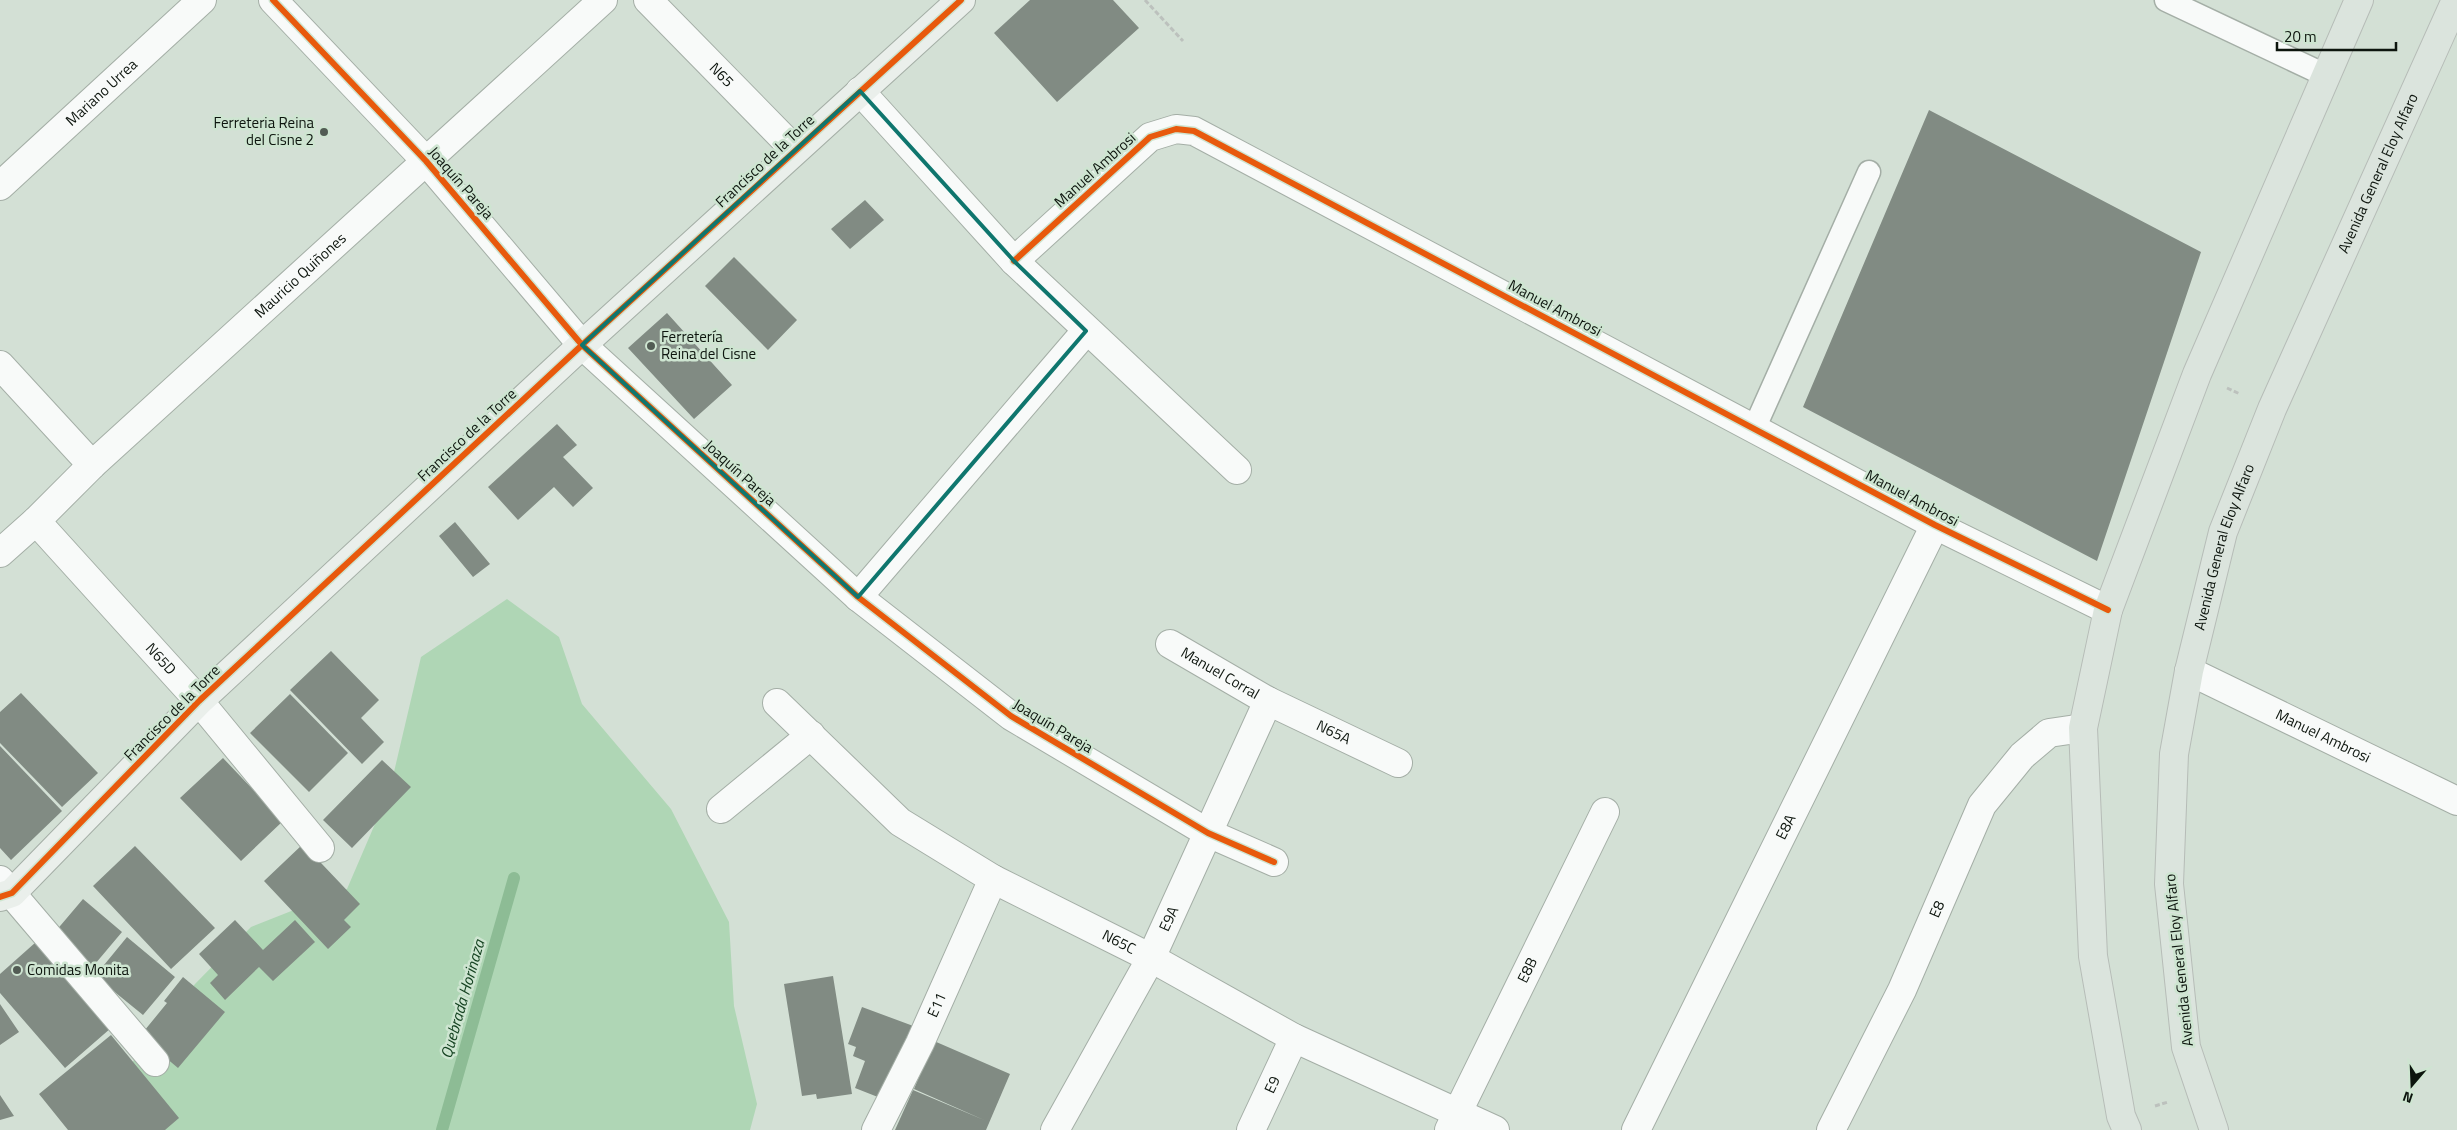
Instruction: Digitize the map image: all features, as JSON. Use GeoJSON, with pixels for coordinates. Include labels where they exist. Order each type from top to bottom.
{"type":"FeatureCollection","features":[{"type":"Feature","properties":{"kind":"main road"},"geometry":{"type":"LineString","coordinates":[[2124,1123],[2093,956],[2082,728],[2108,610],[2198,374],[2325,75],[2359,0]]}},
{"type":"Feature","properties":{"kind":"main road","name":"Avenida General Eloy Alfaro"},"geometry":{"type":"LineString","coordinates":[[2214,1130],[2186,1047],[2169,884],[2174,754],[2189,671],[2223,532],[2272,409],[2456,0]]}},
{"type":"Feature","properties":{"kind":"street","name":"Mariano Urrea"},"geometry":{"type":"LineString","coordinates":[[0,186],[202,0]]}},
{"type":"Feature","properties":{"kind":"street","name":"Joaquín Pareja"},"geometry":{"type":"LineString","coordinates":[[274,0],[426,161],[582,346],[858,597],[1011,716],[1208,833],[1274,862]]}},
{"type":"Feature","properties":{"kind":"street","name":"Mauricio Quiñones"},"geometry":{"type":"LineString","coordinates":[[0,553],[36,521],[92,465],[602,0]]}},
{"type":"Feature","properties":{"kind":"street","name":"N65"},"geometry":{"type":"LineString","coordinates":[[648,0],[795,150]]}},
{"type":"Feature","properties":{"kind":"street","name":"Francisco de la Torre"},"geometry":{"type":"LineString","coordinates":[[4,890],[199,701],[860,90],[961,0]]}},
{"type":"Feature","properties":{"kind":"street"},"geometry":{"type":"LineString","coordinates":[[860,90],[1014,260],[1086,331],[1236,470]]}},
{"type":"Feature","properties":{"kind":"street","name":"Manuel Ambrosi"},"geometry":{"type":"LineString","coordinates":[[1014,260],[1150,137],[1176,129],[1194,131],[1935,525],[2108,610]]}},
{"type":"Feature","properties":{"kind":"street"},"geometry":{"type":"LineString","coordinates":[[858,597],[1086,331]]}},
{"type":"Feature","properties":{"kind":"street"},"geometry":{"type":"LineString","coordinates":[[0,365],[92,465]]}},
{"type":"Feature","properties":{"kind":"street","name":"N65D"},"geometry":{"type":"LineString","coordinates":[[36,521],[199,701],[320,848]]}},
{"type":"Feature","properties":{"kind":"street","name":"E8A"},"geometry":{"type":"LineString","coordinates":[[1636,1130],[1935,525]]}},
{"type":"Feature","properties":{"kind":"street","name":"Manuel Corral"},"geometry":{"type":"LineString","coordinates":[[1170,644],[1268,701]]}},
{"type":"Feature","properties":{"kind":"street","name":"Manuel Ambrosi"},"geometry":{"type":"LineString","coordinates":[[2189,671],[2457,801]]}},
{"type":"Feature","properties":{"kind":"street","name":"E9A"},"geometry":{"type":"LineString","coordinates":[[1055,1130],[1151,958],[1268,701]]}},
{"type":"Feature","properties":{"kind":"street","name":"N65A"},"geometry":{"type":"LineString","coordinates":[[1268,701],[1398,763]]}},
{"type":"Feature","properties":{"kind":"street","name":"N65C"},"geometry":{"type":"LineString","coordinates":[[777,703],[900,822],[993,879],[1151,958],[1294,1038],[1454,1121],[1496,1130]]}},
{"type":"Feature","properties":{"kind":"street","name":"E8"},"geometry":{"type":"LineString","coordinates":[[1831,1130],[1902,990],[1982,806],[2022,756],[2049,733],[2082,728]]}},
{"type":"Feature","properties":{"kind":"street"},"geometry":{"type":"LineString","coordinates":[[721,809],[811,735]]}},
{"type":"Feature","properties":{"kind":"street","name":"E8B"},"geometry":{"type":"LineString","coordinates":[[1454,1121],[1606,812]]}},
{"type":"Feature","properties":{"kind":"street","name":"E11"},"geometry":{"type":"LineString","coordinates":[[876,1130],[920,1043],[993,879]]}},
{"type":"Feature","properties":{"kind":"street"},"geometry":{"type":"LineString","coordinates":[[4,890],[155,1062]]}},
{"type":"Feature","properties":{"kind":"street","name":"E9"},"geometry":{"type":"LineString","coordinates":[[1251,1130],[1294,1038]]}},
{"type":"Feature","properties":{"kind":"lane"},"geometry":{"type":"LineString","coordinates":[[2166,0],[2325,75]]}},
{"type":"Feature","properties":{"kind":"lane"},"geometry":{"type":"LineString","coordinates":[[1754,428],[1869,172]]}},
{"type":"Feature","properties":{"kind":"path"},"geometry":{"type":"LineString","coordinates":[[1145,0],[1183,41]]}},
{"type":"Feature","properties":{"kind":"path"},"geometry":{"type":"LineString","coordinates":[[2198,374],[2272,409]]}},
{"type":"Feature","properties":{"kind":"path"},"geometry":{"type":"LineString","coordinates":[[2124,1123],[2201,1092]]}},
{"type":"Feature","properties":{"kind":"highlighted area"},"geometry":{"type":"Polygon","coordinates":[[[860,91],[1014,261],[1086,331],[858,597],[582,345],[860,91]]]}},
{"type":"Feature","properties":{"kind":"green space"},"geometry":{"type":"Polygon","coordinates":[[[507,599],[559,637],[582,704],[671,809],[729,922],[734,1006],[757,1104],[750,1130],[78,1130],[195,984],[251,927],[347,889],[390,789],[421,657],[507,599]]]}},
{"type":"Feature","properties":{"kind":"building"},"geometry":{"type":"Polygon","coordinates":[[[1030,0],[1113,0],[1139,28],[1057,102],[994,33],[1030,0]]]}},
{"type":"Feature","properties":{"kind":"building"},"geometry":{"type":"Polygon","coordinates":[[[1929,110],[2201,252],[2097,561],[1803,407],[1929,110]]]}},
{"type":"Feature","properties":{"kind":"building"},"geometry":{"type":"Polygon","coordinates":[[[865,200],[884,220],[850,249],[831,229],[865,200]]]}},
{"type":"Feature","properties":{"kind":"building"},"geometry":{"type":"Polygon","coordinates":[[[734,257],[797,320],[768,350],[705,286],[734,257]]]}},
{"type":"Feature","properties":{"kind":"building"},"geometry":{"type":"Polygon","coordinates":[[[667,313],[732,385],[694,419],[628,348],[667,313]]]}},
{"type":"Feature","properties":{"kind":"building"},"geometry":{"type":"Polygon","coordinates":[[[557,424],[577,445],[563,457],[593,488],[573,507],[554,487],[518,520],[488,487],[557,424]]]}},
{"type":"Feature","properties":{"kind":"building"},"geometry":{"type":"Polygon","coordinates":[[[455,522],[490,564],[473,577],[439,536],[455,522]]]}},
{"type":"Feature","properties":{"kind":"building"},"geometry":{"type":"Polygon","coordinates":[[[331,651],[379,700],[361,718],[384,742],[362,764],[290,690],[331,651]]]}},
{"type":"Feature","properties":{"kind":"building"},"geometry":{"type":"Polygon","coordinates":[[[21,693],[98,773],[62,807],[0,743],[0,712],[21,693]]]}},
{"type":"Feature","properties":{"kind":"building"},"geometry":{"type":"Polygon","coordinates":[[[290,694],[348,753],[309,792],[250,733],[290,694]]]}},
{"type":"Feature","properties":{"kind":"building"},"geometry":{"type":"Polygon","coordinates":[[[0,746],[62,811],[11,860],[0,848],[0,746]]]}},
{"type":"Feature","properties":{"kind":"building"},"geometry":{"type":"Polygon","coordinates":[[[223,758],[283,821],[241,861],[180,798],[223,758]]]}},
{"type":"Feature","properties":{"kind":"building"},"geometry":{"type":"Polygon","coordinates":[[[382,760],[411,787],[352,848],[323,820],[382,760]]]}},
{"type":"Feature","properties":{"kind":"building"},"geometry":{"type":"Polygon","coordinates":[[[303,844],[360,904],[344,920],[351,927],[328,949],[264,881],[303,844]]]}},
{"type":"Feature","properties":{"kind":"building"},"geometry":{"type":"Polygon","coordinates":[[[135,846],[215,928],[171,969],[93,886],[135,846]]]}},
{"type":"Feature","properties":{"kind":"building"},"geometry":{"type":"Polygon","coordinates":[[[83,899],[122,932],[90,970],[55,932],[83,899]]]}},
{"type":"Feature","properties":{"kind":"building"},"geometry":{"type":"Polygon","coordinates":[[[235,920],[263,950],[295,920],[315,942],[273,981],[259,967],[225,1000],[210,983],[218,975],[199,954],[235,920]]]}},
{"type":"Feature","properties":{"kind":"building"},"geometry":{"type":"Polygon","coordinates":[[[127,937],[175,977],[143,1015],[95,976],[127,937]]]}},
{"type":"Feature","properties":{"kind":"building"},"geometry":{"type":"Polygon","coordinates":[[[36,942],[111,1028],[65,1068],[0,993],[0,974],[36,942]]]}},
{"type":"Feature","properties":{"kind":"building"},"geometry":{"type":"Polygon","coordinates":[[[833,976],[852,1094],[817,1099],[816,1094],[802,1096],[784,984],[833,976]]]}},
{"type":"Feature","properties":{"kind":"building"},"geometry":{"type":"Polygon","coordinates":[[[183,977],[225,1012],[178,1068],[140,1036],[167,1003],[164,1001],[183,977]]]}},
{"type":"Feature","properties":{"kind":"building"},"geometry":{"type":"Polygon","coordinates":[[[0,1004],[19,1032],[0,1045],[0,1004]]]}},
{"type":"Feature","properties":{"kind":"building"},"geometry":{"type":"Polygon","coordinates":[[[862,1007],[916,1027],[888,1101],[855,1088],[865,1061],[853,1056],[856,1047],[848,1044],[862,1007]]]}},
{"type":"Feature","properties":{"kind":"building"},"geometry":{"type":"Polygon","coordinates":[[[111,1035],[179,1118],[165,1130],[68,1130],[39,1094],[111,1035]]]}},
{"type":"Feature","properties":{"kind":"building"},"geometry":{"type":"Polygon","coordinates":[[[934,1041],[1010,1074],[986,1130],[895,1130],[913,1090],[984,1120],[914,1089],[934,1041]]]}},
{"type":"Feature","properties":{"kind":"building"},"geometry":{"type":"Polygon","coordinates":[[[0,1095],[14,1116],[0,1120],[0,1095]]]}},
{"type":"Feature","properties":{"kind":"waterway","name":"Quebrada Horinaza"},"geometry":{"type":"LineString","coordinates":[[442,1130],[514,878]]}},
{"type":"Feature","properties":{"kind":"cycle path"},"geometry":{"type":"LineString","coordinates":[[273,0],[426,161],[582,345],[858,597],[1011,716],[1208,833],[1274,862]]}},
{"type":"Feature","properties":{"kind":"cycle path"},"geometry":{"type":"LineString","coordinates":[[0,897],[12,893],[199,701],[582,345],[961,0]]}},
{"type":"Feature","properties":{"kind":"cycle path"},"geometry":{"type":"LineString","coordinates":[[1014,261],[1150,137],[1176,129],[1194,131],[1935,525],[2108,610]]}},
{"type":"Feature","properties":{"kind":"place","name":"Ferreteria Reina del Cisne 2"},"geometry":{"type":"Point","coordinates":[324,132]}},
{"type":"Feature","properties":{"kind":"place","name":"Ferretería Reina del Cisne"},"geometry":{"type":"Point","coordinates":[651,346]}},
{"type":"Feature","properties":{"kind":"place","name":"Comidas Monita"},"geometry":{"type":"Point","coordinates":[17,970]}}]}
